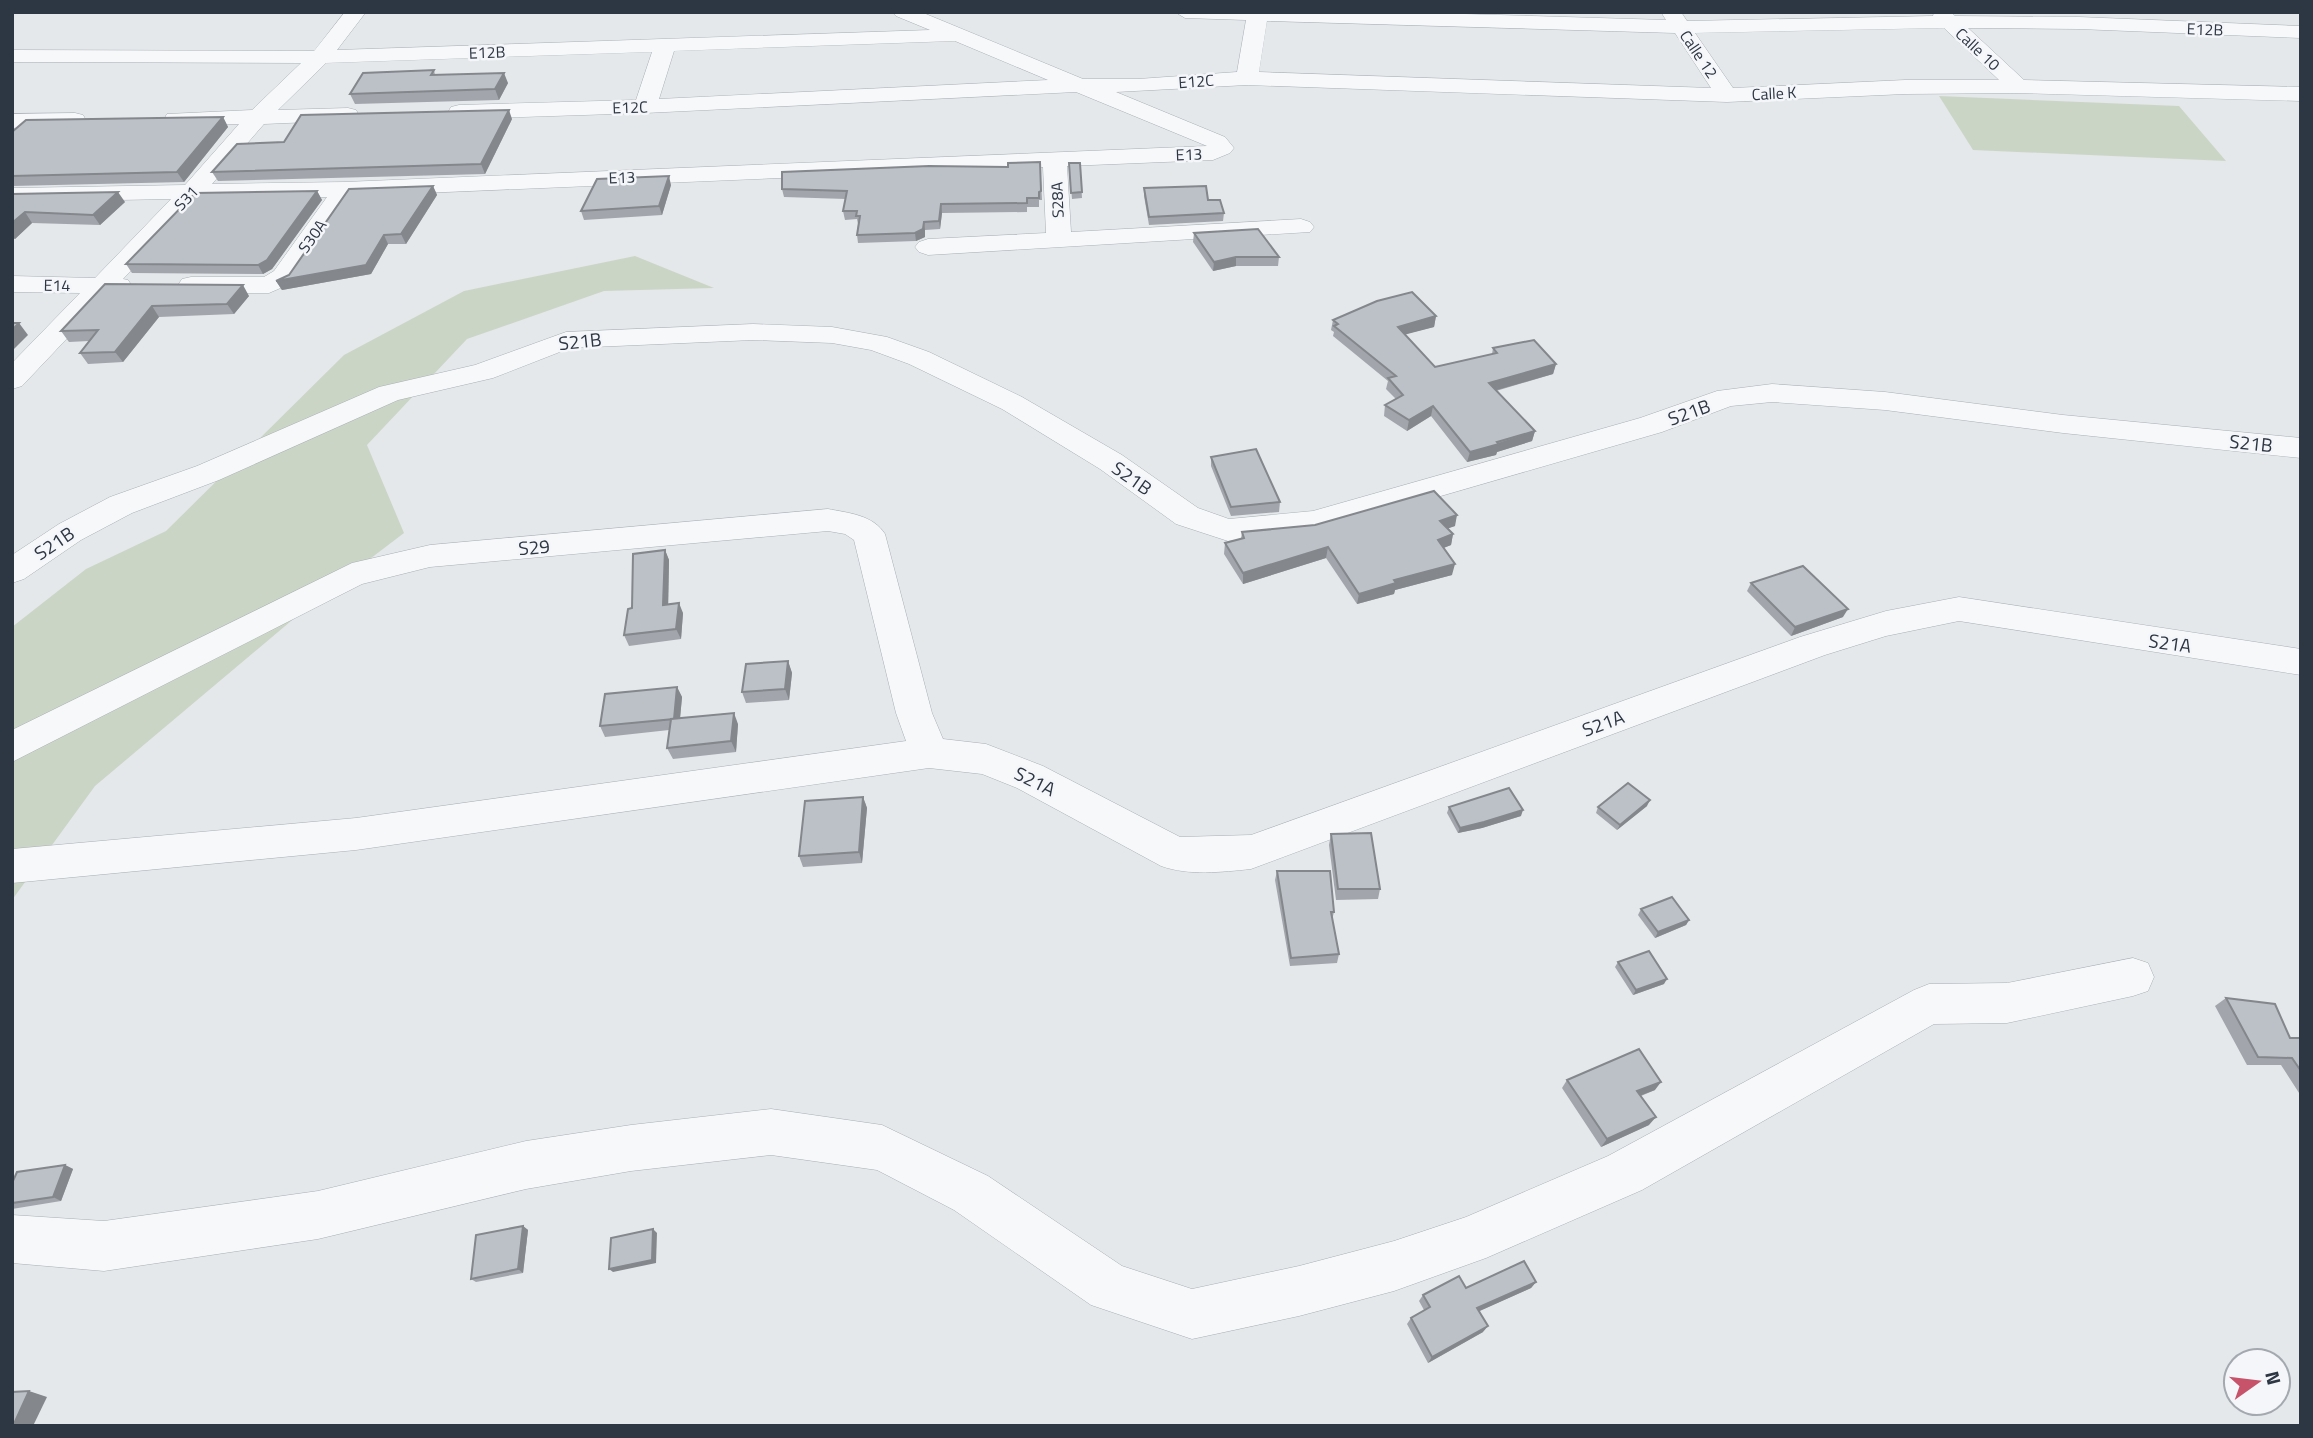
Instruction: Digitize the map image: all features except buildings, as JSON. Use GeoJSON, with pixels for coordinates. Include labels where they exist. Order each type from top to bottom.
{"type":"FeatureCollection","features":[{"type":"Feature","properties":{"kind":"street","name":"S31"},"geometry":{"type":"LineString","coordinates":[[12,380],[191,193],[257,118],[320,57],[356,12]]}},
{"type":"Feature","properties":{"kind":"street"},"geometry":{"type":"LineString","coordinates":[[903,12],[1077,85]]}},
{"type":"Feature","properties":{"kind":"street","name":"E12B"},"geometry":{"type":"LineString","coordinates":[[1185,12],[1676,19],[2072,18],[2220,30],[2301,32]]}},
{"type":"Feature","properties":{"kind":"street"},"geometry":{"type":"LineString","coordinates":[[2196,12],[2220,30]]}},
{"type":"Feature","properties":{"kind":"street"},"geometry":{"type":"LineString","coordinates":[[1247,78],[1258,14]]}},
{"type":"Feature","properties":{"kind":"street","name":"Calle 10"},"geometry":{"type":"LineString","coordinates":[[1944,17],[2018,86]]}},
{"type":"Feature","properties":{"kind":"street","name":"Calle 12"},"geometry":{"type":"LineString","coordinates":[[1676,19],[1727,95]]}},
{"type":"Feature","properties":{"kind":"street","name":"E12B"},"geometry":{"type":"LineString","coordinates":[[12,56],[320,57],[962,36]]}},
{"type":"Feature","properties":{"kind":"street"},"geometry":{"type":"LineString","coordinates":[[645,106],[665,46]]}},
{"type":"Feature","properties":{"kind":"street","name":"E12C"},"geometry":{"type":"LineString","coordinates":[[437,113],[1077,85],[1138,86],[1247,78]]}},
{"type":"Feature","properties":{"kind":"street","name":"Calle K"},"geometry":{"type":"LineString","coordinates":[[1247,78],[1727,95],[1905,87],[2018,86],[2301,94]]}},
{"type":"Feature","properties":{"kind":"street","name":"E13"},"geometry":{"type":"LineString","coordinates":[[12,195],[345,189],[1213,153],[1222,148],[1217,142],[1077,85]]}},
{"type":"Feature","properties":{"kind":"street"},"geometry":{"type":"LineString","coordinates":[[148,119],[368,115]]}},
{"type":"Feature","properties":{"kind":"street"},"geometry":{"type":"LineString","coordinates":[[12,121],[94,120]]}},
{"type":"Feature","properties":{"kind":"street","name":"S28A"},"geometry":{"type":"LineString","coordinates":[[1055,160],[1059,241]]}},
{"type":"Feature","properties":{"kind":"street","name":"S30A"},"geometry":{"type":"LineString","coordinates":[[172,286],[269,285],[276,282],[284,277],[345,189]]}},
{"type":"Feature","properties":{"kind":"street"},"geometry":{"type":"LineString","coordinates":[[928,247],[1301,227]]}},
{"type":"Feature","properties":{"kind":"street","name":"E14"},"geometry":{"type":"LineString","coordinates":[[12,284],[144,286]]}},
{"type":"Feature","properties":{"kind":"street","name":"S21B"},"geometry":{"type":"LineString","coordinates":[[12,570],[69,532],[121,505],[208,473],[389,393],[483,372],[566,340],[753,332],[832,335],[877,343],[919,358],[1012,403],[1111,462],[1187,516],[1228,530],[1313,522],[1651,425],[1727,397],[1772,393],[1885,401],[2063,424],[2301,449]]}},
{"type":"Feature","properties":{"kind":"street","name":"S29"},"geometry":{"type":"LineString","coordinates":[[12,747],[363,572],[430,556],[828,520],[854,525],[869,534],[914,713],[929,753]]}},
{"type":"Feature","properties":{"kind":"street","name":"S21A"},"geometry":{"type":"LineString","coordinates":[[12,866],[356,834],[929,753],[986,759],[1030,777],[1175,854],[1220,855],[1251,852],[1835,640],[1923,614],[1959,609],[2301,662]]}},
{"type":"Feature","properties":{"kind":"street"},"geometry":{"type":"LineString","coordinates":[[12,1239],[104,1246],[318,1215],[526,1165],[631,1148],[771,1132],[882,1148],[971,1194],[1110,1287],[1192,1314],[1299,1291],[1394,1266],[1469,1241],[1625,1173],[1929,1004],[2007,1003],[2133,977]]}},
{"type":"Feature","properties":{"kind":"green space"},"geometry":{"type":"Polygon","coordinates":[[[1939,96],[2179,106],[2226,161],[1973,150],[1939,96]]]}},
{"type":"Feature","properties":{"kind":"green space"},"geometry":{"type":"Polygon","coordinates":[[[635,256],[714,288],[604,291],[467,339],[367,445],[404,533],[316,600],[95,786],[12,900],[12,627],[86,569],[166,531],[344,355],[464,291],[635,256]]]}}]}
